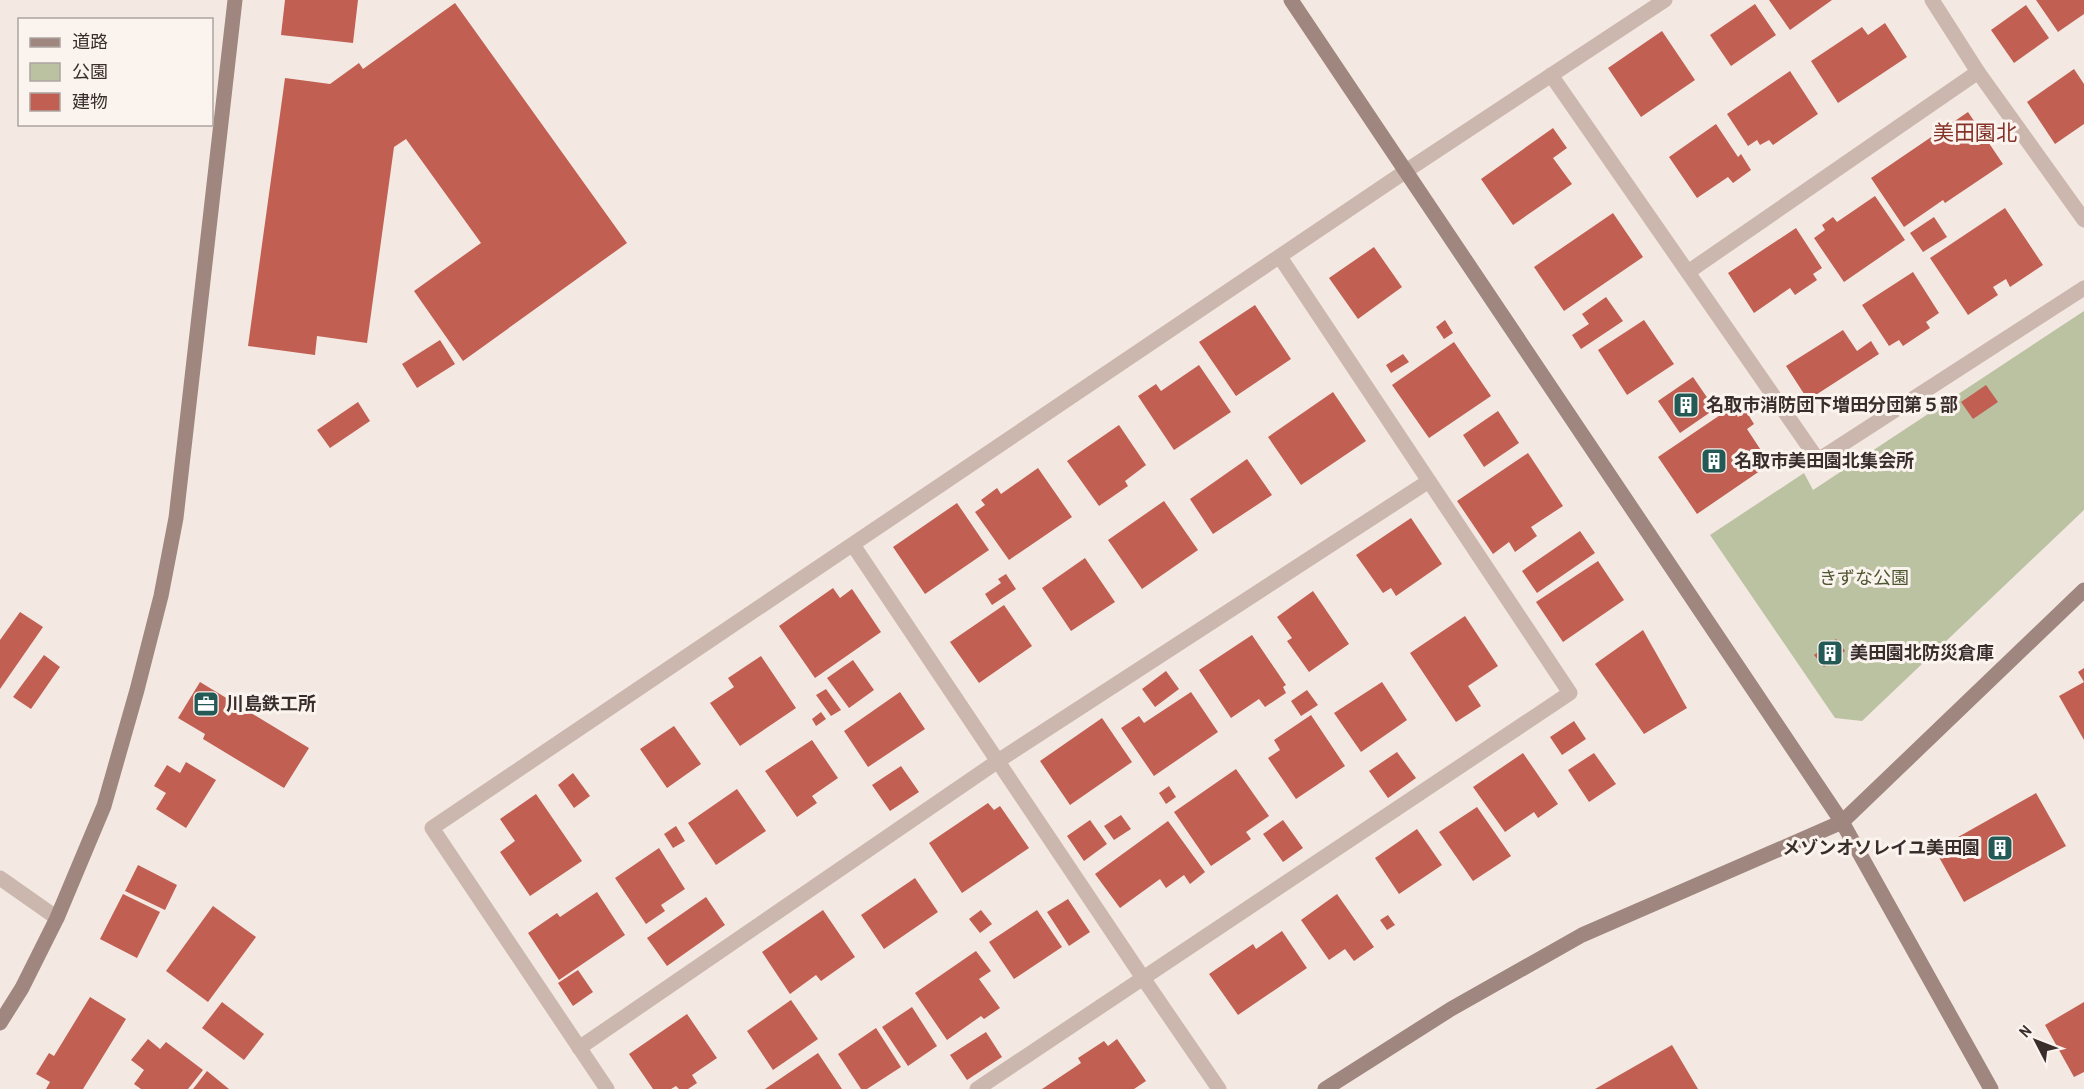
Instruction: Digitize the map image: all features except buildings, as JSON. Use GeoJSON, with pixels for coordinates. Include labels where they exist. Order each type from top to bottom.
{"type":"FeatureCollection","features":[{"type":"Feature","properties":{"kind":"street"},"geometry":{"type":"LineString","coordinates":[[0,1023],[22,988],[57,918],[104,806],[161,596],[174,529],[235,0]]}},
{"type":"Feature","properties":{"kind":"street"},"geometry":{"type":"LineString","coordinates":[[1291,0],[1842,822],[1991,1089]]}},
{"type":"Feature","properties":{"kind":"street"},"geometry":{"type":"LineString","coordinates":[[607,1089],[432,828],[1406,171],[1665,0]]}},
{"type":"Feature","properties":{"kind":"street"},"geometry":{"type":"LineString","coordinates":[[1932,0],[1978,72],[2084,220]]}},
{"type":"Feature","properties":{"kind":"street"},"geometry":{"type":"LineString","coordinates":[[1688,272],[1978,72]]}},
{"type":"Feature","properties":{"kind":"street"},"geometry":{"type":"LineString","coordinates":[[1551,75],[1818,460],[2084,288]]}},
{"type":"Feature","properties":{"kind":"street"},"geometry":{"type":"LineString","coordinates":[[977,1089],[1570,693],[1280,256]]}},
{"type":"Feature","properties":{"kind":"street"},"geometry":{"type":"LineString","coordinates":[[579,1048],[998,761],[1429,481]]}},
{"type":"Feature","properties":{"kind":"street"},"geometry":{"type":"LineString","coordinates":[[853,544],[1219,1089]]}},
{"type":"Feature","properties":{"kind":"street"},"geometry":{"type":"LineString","coordinates":[[1324,1089],[1451,1009],[1582,935],[1842,822],[2084,590]]}},
{"type":"Feature","properties":{"kind":"street"},"geometry":{"type":"LineString","coordinates":[[0,878],[57,918]]}},
{"type":"Feature","properties":{"kind":"green space","name":"きずな公園"},"geometry":{"type":"Polygon","coordinates":[[[2084,311],[2084,510],[1862,721],[1835,718],[1710,535],[1804,473],[1813,490],[2084,311]]]}},
{"type":"Feature","properties":{"kind":"place","name":"名取市消防団下増田分団第５部"},"geometry":{"type":"Point","coordinates":[1686,405]}},
{"type":"Feature","properties":{"kind":"place","name":"名取市美田園北集会所"},"geometry":{"type":"Point","coordinates":[1714,461]}},
{"type":"Feature","properties":{"kind":"place","name":"美田園北防災倉庫"},"geometry":{"type":"Point","coordinates":[1830,653]}},
{"type":"Feature","properties":{"kind":"place","name":"川島鉄工所"},"geometry":{"type":"Point","coordinates":[206,704]}},
{"type":"Feature","properties":{"kind":"place","name":"メゾンオソレイユ美田園"},"geometry":{"type":"Point","coordinates":[2000,848]}},
{"type":"Feature","properties":{"kind":"district","name":"美田園北"},"geometry":{"type":"Point","coordinates":[1975,133]}}]}
